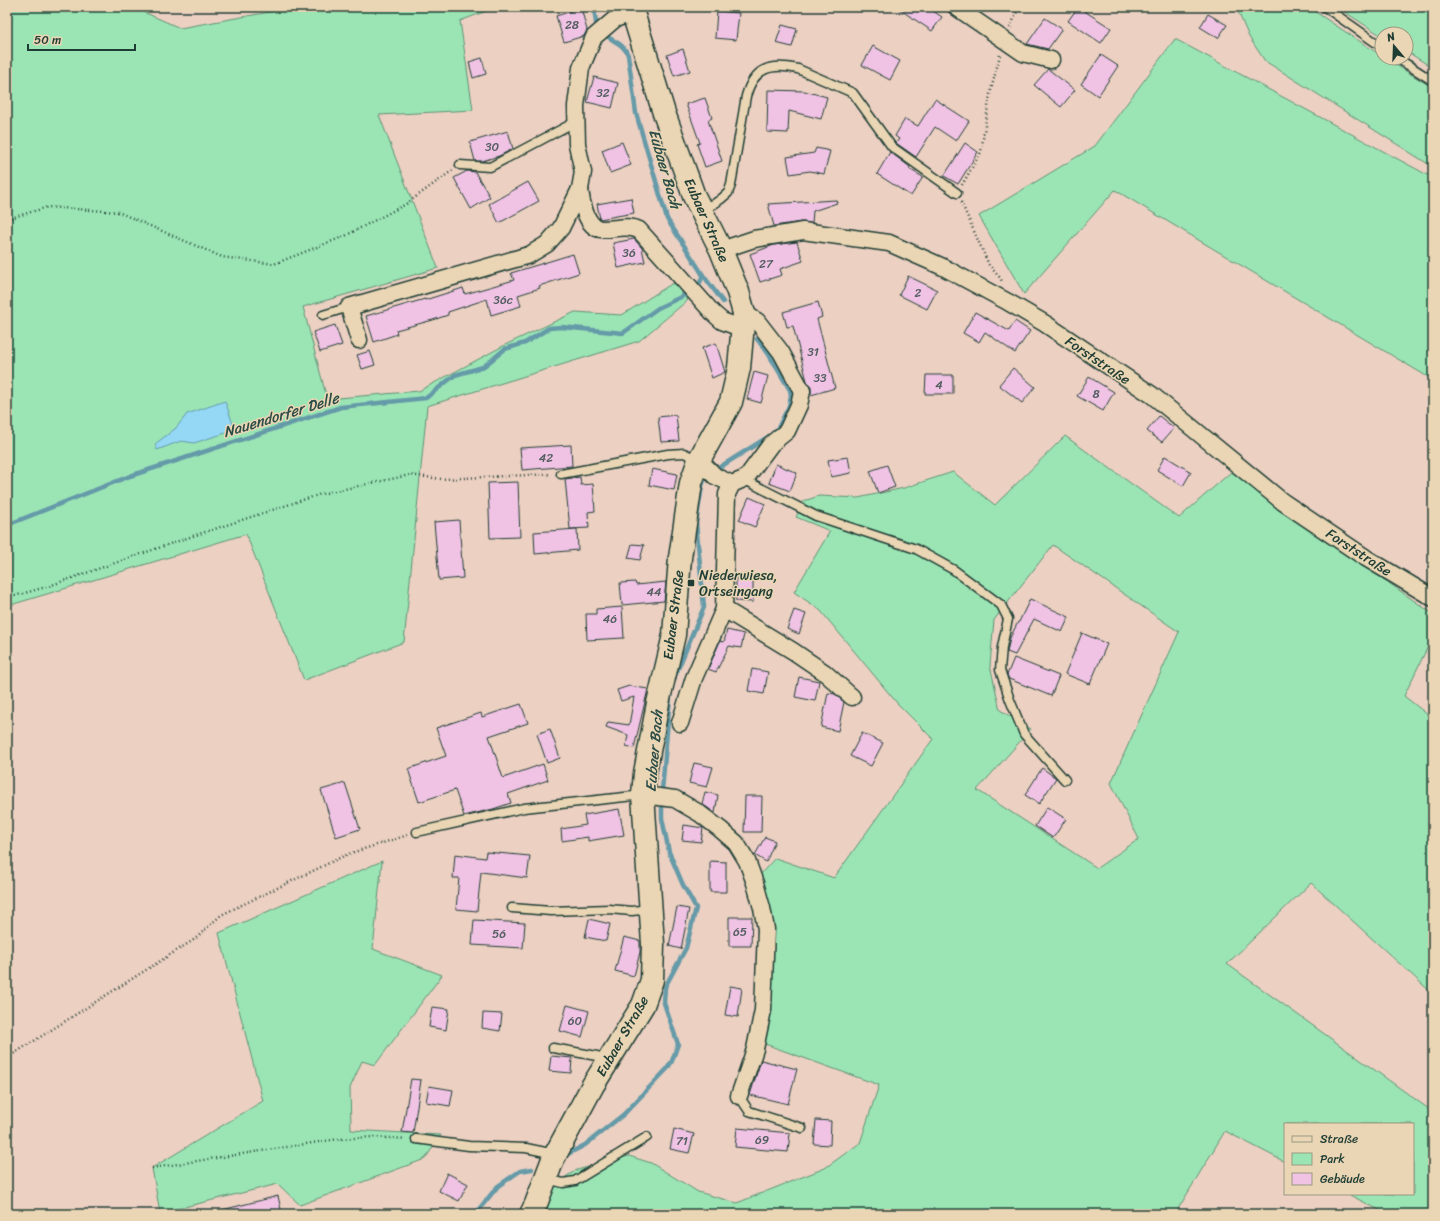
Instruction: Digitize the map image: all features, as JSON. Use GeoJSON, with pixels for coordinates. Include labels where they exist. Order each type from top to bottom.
{"type":"FeatureCollection","features":[{"type":"Feature","properties":{"kind":"street"},"geometry":{"type":"LineString","coordinates":[[956,7],[1023,53],[1051,60]]}},
{"type":"Feature","properties":{"kind":"street","name":"Eubaer Straße"},"geometry":{"type":"LineString","coordinates":[[349,307],[529,255],[547,244],[561,228],[580,189],[583,172],[577,144],[575,122],[581,68],[594,36],[615,19],[634,10],[664,113],[694,196],[721,250],[738,292],[743,321],[739,368],[731,402],[708,468],[691,483],[680,558],[674,635],[658,703],[645,773],[656,796],[651,909],[653,944],[652,980],[643,1005],[608,1061],[556,1154],[531,1214]]}},
{"type":"Feature","properties":{"kind":"street","name":"Eubaer Straße"},"geometry":{"type":"LineString","coordinates":[[580,189],[582,205],[594,227],[600,230],[634,227],[639,230],[712,313],[722,320],[757,321],[780,352],[802,391],[799,405],[787,431],[771,444],[752,471],[738,482],[727,494],[724,609],[694,678],[680,723]]}},
{"type":"Feature","properties":{"kind":"street","name":"Forststraße"},"geometry":{"type":"LineString","coordinates":[[721,250],[754,239],[803,231],[889,243],[943,267],[1044,323],[1152,395],[1283,502],[1366,558],[1433,598]]}},
{"type":"Feature","properties":{"kind":"street"},"geometry":{"type":"LineString","coordinates":[[349,307],[359,340]]}},
{"type":"Feature","properties":{"kind":"street"},"geometry":{"type":"LineString","coordinates":[[708,468],[738,482]]}},
{"type":"Feature","properties":{"kind":"street"},"geometry":{"type":"LineString","coordinates":[[724,609],[800,655],[824,672],[852,696]]}},
{"type":"Feature","properties":{"kind":"street"},"geometry":{"type":"LineString","coordinates":[[656,796],[685,804],[700,813],[736,844],[747,861],[762,908],[766,929],[763,1010],[755,1049],[739,1096]]}},
{"type":"Feature","properties":{"kind":"lane"},"geometry":{"type":"LineString","coordinates":[[1325,7],[1374,41]]}},
{"type":"Feature","properties":{"kind":"lane"},"geometry":{"type":"LineString","coordinates":[[701,209],[714,204],[728,193],[733,175],[748,88],[755,75],[775,66],[798,69],[853,93],[892,147],[957,193]]}},
{"type":"Feature","properties":{"kind":"lane"},"geometry":{"type":"LineString","coordinates":[[1410,66],[1433,81]]}},
{"type":"Feature","properties":{"kind":"lane"},"geometry":{"type":"LineString","coordinates":[[460,165],[490,167],[575,122]]}},
{"type":"Feature","properties":{"kind":"lane"},"geometry":{"type":"LineString","coordinates":[[323,315],[349,307]]}},
{"type":"Feature","properties":{"kind":"lane"},"geometry":{"type":"LineString","coordinates":[[561,474],[668,454],[684,453],[708,468]]}},
{"type":"Feature","properties":{"kind":"lane"},"geometry":{"type":"LineString","coordinates":[[738,482],[816,516],[916,549],[954,570],[1001,605],[1008,619],[1002,647],[1000,670],[1010,700],[1024,734],[1065,780]]}},
{"type":"Feature","properties":{"kind":"lane"},"geometry":{"type":"LineString","coordinates":[[416,832],[524,808],[656,796]]}},
{"type":"Feature","properties":{"kind":"lane"},"geometry":{"type":"LineString","coordinates":[[512,908],[632,911],[651,909]]}},
{"type":"Feature","properties":{"kind":"lane"},"geometry":{"type":"LineString","coordinates":[[553,1048],[596,1056],[608,1061]]}},
{"type":"Feature","properties":{"kind":"lane"},"geometry":{"type":"LineString","coordinates":[[739,1096],[749,1111],[802,1128]]}},
{"type":"Feature","properties":{"kind":"lane"},"geometry":{"type":"LineString","coordinates":[[546,1178],[564,1183],[574,1181],[647,1137]]}},
{"type":"Feature","properties":{"kind":"lane"},"geometry":{"type":"LineString","coordinates":[[416,1139],[469,1146],[526,1148],[556,1154]]}},
{"type":"Feature","properties":{"kind":"path"},"geometry":{"type":"LineString","coordinates":[[1008,302],[1001,279],[989,265],[957,193],[981,152],[990,94],[1004,40],[1019,7]]}},
{"type":"Feature","properties":{"kind":"path"},"geometry":{"type":"LineString","coordinates":[[7,219],[48,207],[118,212],[222,257],[274,264],[345,236],[406,204],[460,165]]}},
{"type":"Feature","properties":{"kind":"path"},"geometry":{"type":"LineString","coordinates":[[7,598],[321,494],[410,475],[441,479],[561,474]]}},
{"type":"Feature","properties":{"kind":"path"},"geometry":{"type":"LineString","coordinates":[[7,1058],[195,939],[221,915],[348,854],[416,832]]}},
{"type":"Feature","properties":{"kind":"path"},"geometry":{"type":"LineString","coordinates":[[152,1168],[338,1138],[373,1137],[416,1139]]}},
{"type":"Feature","properties":{"kind":"green space"},"geometry":{"type":"Polygon","coordinates":[[[7,7],[132,7],[180,28],[298,7],[497,7],[460,21],[473,110],[379,115],[438,268],[303,307],[327,399],[419,391],[505,345],[575,312],[622,315],[673,283],[688,300],[639,341],[427,406],[404,642],[304,680],[246,534],[7,606],[7,7]]]}},
{"type":"Feature","properties":{"kind":"green space"},"geometry":{"type":"Polygon","coordinates":[[[1236,7],[1308,7],[1374,51],[1374,66],[1398,66],[1433,88],[1433,167],[1265,61],[1249,37],[1236,7]]]}},
{"type":"Feature","properties":{"kind":"green space"},"geometry":{"type":"Polygon","coordinates":[[[1337,7],[1433,7],[1433,68],[1414,56],[1414,26],[1374,26],[1374,31],[1337,7]]]}},
{"type":"Feature","properties":{"kind":"green space"},"geometry":{"type":"Polygon","coordinates":[[[1175,39],[1433,178],[1433,380],[1115,190],[1024,294],[979,216],[1095,146],[1175,39]]]}},
{"type":"Feature","properties":{"kind":"green space"},"geometry":{"type":"Polygon","coordinates":[[[1065,436],[1179,518],[1231,472],[1433,614],[1433,636],[1404,696],[1433,719],[1433,994],[1311,883],[1227,964],[1433,1112],[1433,1214],[1387,1214],[1350,1195],[1414,1195],[1414,1123],[1284,1123],[1284,1161],[1225,1131],[1175,1214],[522,1214],[532,1197],[577,1170],[629,1156],[651,1163],[698,1192],[737,1203],[825,1168],[860,1143],[879,1085],[751,1039],[756,1002],[759,941],[758,913],[751,885],[775,858],[834,878],[933,739],[897,703],[820,610],[794,592],[830,531],[796,517],[804,501],[819,496],[858,498],[904,488],[953,472],[995,505],[1065,436]],[[1053,545],[994,620],[990,665],[1000,710],[1031,729],[977,790],[1097,868],[1139,839],[1111,783],[1179,632],[1053,545]]]}},
{"type":"Feature","properties":{"kind":"green space"},"geometry":{"type":"Polygon","coordinates":[[[382,861],[373,949],[442,975],[375,1065],[362,1061],[350,1088],[351,1130],[441,1135],[425,1159],[300,1205],[278,1184],[160,1213],[152,1168],[263,1101],[219,933],[382,861]]]}},
{"type":"Feature","properties":{"kind":"water"},"geometry":{"type":"Polygon","coordinates":[[[225,401],[235,430],[194,443],[181,441],[157,450],[155,444],[176,428],[187,414],[225,401]]]}},
{"type":"Feature","properties":{"kind":"building"},"geometry":{"type":"Polygon","coordinates":[[[896,7],[927,7],[942,17],[932,31],[896,7]]]}},
{"type":"Feature","properties":{"kind":"building"},"geometry":{"type":"Polygon","coordinates":[[[1078,7],[1111,28],[1101,43],[1068,21],[1078,7]]]}},
{"type":"Feature","properties":{"kind":"building"},"geometry":{"type":"Polygon","coordinates":[[[581,8],[587,30],[584,36],[564,42],[556,16],[581,8]]]}},
{"type":"Feature","properties":{"kind":"building"},"geometry":{"type":"Polygon","coordinates":[[[717,11],[739,13],[736,40],[715,38],[717,11]]]}},
{"type":"Feature","properties":{"kind":"building"},"geometry":{"type":"Polygon","coordinates":[[[1208,14],[1227,25],[1218,38],[1200,27],[1208,14]]]}},
{"type":"Feature","properties":{"kind":"building"},"geometry":{"type":"Polygon","coordinates":[[[1045,18],[1062,29],[1048,49],[1027,44],[1045,18]]]}},
{"type":"Feature","properties":{"kind":"building"},"geometry":{"type":"Polygon","coordinates":[[[782,25],[797,29],[792,47],[776,43],[782,25]]]}},
{"type":"Feature","properties":{"kind":"building"},"geometry":{"type":"Polygon","coordinates":[[[873,46],[900,61],[890,80],[862,65],[873,46]]]}},
{"type":"Feature","properties":{"kind":"building"},"geometry":{"type":"Polygon","coordinates":[[[683,49],[690,71],[674,76],[667,55],[683,49]]]}},
{"type":"Feature","properties":{"kind":"building"},"geometry":{"type":"Polygon","coordinates":[[[1101,55],[1118,66],[1098,96],[1081,84],[1101,55]]]}},
{"type":"Feature","properties":{"kind":"building"},"geometry":{"type":"Polygon","coordinates":[[[482,58],[486,74],[473,78],[469,62],[482,58]]]}},
{"type":"Feature","properties":{"kind":"building"},"geometry":{"type":"Polygon","coordinates":[[[1048,69],[1075,90],[1061,107],[1034,85],[1048,69]]]}},
{"type":"Feature","properties":{"kind":"building"},"geometry":{"type":"Polygon","coordinates":[[[594,77],[618,83],[612,108],[587,102],[594,77]]]}},
{"type":"Feature","properties":{"kind":"building"},"geometry":{"type":"Polygon","coordinates":[[[768,90],[804,91],[827,97],[821,119],[789,111],[788,133],[767,132],[768,90]]]}},
{"type":"Feature","properties":{"kind":"building"},"geometry":{"type":"Polygon","coordinates":[[[705,98],[712,118],[708,120],[722,161],[705,167],[697,144],[700,143],[686,104],[705,98]]]}},
{"type":"Feature","properties":{"kind":"building"},"geometry":{"type":"Polygon","coordinates":[[[935,99],[969,121],[956,141],[935,127],[916,157],[896,143],[899,139],[895,136],[905,119],[918,126],[935,99]]]}},
{"type":"Feature","properties":{"kind":"building"},"geometry":{"type":"Polygon","coordinates":[[[508,131],[513,149],[499,156],[482,161],[475,161],[470,142],[508,131]]]}},
{"type":"Feature","properties":{"kind":"building"},"geometry":{"type":"Polygon","coordinates":[[[622,142],[631,165],[610,173],[602,150],[622,142]]]}},
{"type":"Feature","properties":{"kind":"building"},"geometry":{"type":"Polygon","coordinates":[[[965,143],[978,152],[958,184],[944,176],[965,143]]]}},
{"type":"Feature","properties":{"kind":"building"},"geometry":{"type":"Polygon","coordinates":[[[816,148],[830,151],[824,174],[810,171],[790,174],[787,157],[814,153],[816,148]]]}},
{"type":"Feature","properties":{"kind":"building"},"geometry":{"type":"Polygon","coordinates":[[[890,152],[910,167],[909,169],[923,177],[911,196],[877,174],[890,152]]]}},
{"type":"Feature","properties":{"kind":"building"},"geometry":{"type":"Polygon","coordinates":[[[467,171],[475,172],[490,197],[471,209],[454,178],[467,171]]]}},
{"type":"Feature","properties":{"kind":"building"},"geometry":{"type":"Polygon","coordinates":[[[528,182],[539,201],[499,223],[489,204],[528,182]]]}},
{"type":"Feature","properties":{"kind":"building"},"geometry":{"type":"Polygon","coordinates":[[[631,198],[634,213],[600,219],[597,204],[631,198]]]}},
{"type":"Feature","properties":{"kind":"building"},"geometry":{"type":"Polygon","coordinates":[[[836,200],[837,203],[813,211],[812,223],[801,222],[774,226],[768,204],[836,200]]]}},
{"type":"Feature","properties":{"kind":"building"},"geometry":{"type":"Polygon","coordinates":[[[634,239],[642,248],[645,262],[618,268],[613,243],[634,239]]]}},
{"type":"Feature","properties":{"kind":"building"},"geometry":{"type":"Polygon","coordinates":[[[797,242],[803,261],[780,269],[782,275],[760,282],[750,254],[774,245],[797,242]]]}},
{"type":"Feature","properties":{"kind":"building"},"geometry":{"type":"Polygon","coordinates":[[[573,254],[579,273],[539,286],[540,288],[518,295],[521,306],[491,315],[487,299],[448,312],[448,315],[396,330],[397,334],[374,342],[366,316],[463,288],[465,294],[514,280],[511,273],[573,254]]]}},
{"type":"Feature","properties":{"kind":"building"},"geometry":{"type":"Polygon","coordinates":[[[908,276],[937,290],[927,309],[899,295],[908,276]]]}},
{"type":"Feature","properties":{"kind":"building"},"geometry":{"type":"Polygon","coordinates":[[[818,302],[822,317],[817,319],[835,388],[811,395],[811,387],[807,381],[793,326],[787,327],[783,312],[818,302]]]}},
{"type":"Feature","properties":{"kind":"building"},"geometry":{"type":"Polygon","coordinates":[[[975,312],[1009,331],[1015,321],[1030,331],[1015,353],[985,332],[979,342],[963,333],[975,312]]]}},
{"type":"Feature","properties":{"kind":"building"},"geometry":{"type":"Polygon","coordinates":[[[335,325],[342,345],[320,352],[313,332],[335,325]]]}},
{"type":"Feature","properties":{"kind":"building"},"geometry":{"type":"Polygon","coordinates":[[[716,343],[725,372],[712,378],[702,348],[716,343]]]}},
{"type":"Feature","properties":{"kind":"building"},"geometry":{"type":"Polygon","coordinates":[[[370,351],[375,365],[362,369],[357,355],[370,351]]]}},
{"type":"Feature","properties":{"kind":"building"},"geometry":{"type":"Polygon","coordinates":[[[1013,368],[1035,387],[1022,403],[999,385],[1013,368]]]}},
{"type":"Feature","properties":{"kind":"building"},"geometry":{"type":"Polygon","coordinates":[[[754,372],[768,376],[761,403],[747,399],[754,372]]]}},
{"type":"Feature","properties":{"kind":"building"},"geometry":{"type":"Polygon","coordinates":[[[926,375],[953,375],[953,394],[925,394],[926,375]]]}},
{"type":"Feature","properties":{"kind":"building"},"geometry":{"type":"Polygon","coordinates":[[[1089,377],[1114,392],[1103,411],[1077,396],[1089,377]]]}},
{"type":"Feature","properties":{"kind":"building"},"geometry":{"type":"Polygon","coordinates":[[[676,415],[679,441],[661,442],[658,417],[676,415]]]}},
{"type":"Feature","properties":{"kind":"building"},"geometry":{"type":"Polygon","coordinates":[[[1159,416],[1174,428],[1162,442],[1147,431],[1159,416]]]}},
{"type":"Feature","properties":{"kind":"building"},"geometry":{"type":"Polygon","coordinates":[[[571,445],[572,466],[522,470],[520,448],[571,445]]]}},
{"type":"Feature","properties":{"kind":"building"},"geometry":{"type":"Polygon","coordinates":[[[1165,456],[1191,472],[1183,486],[1157,470],[1165,456]]]}},
{"type":"Feature","properties":{"kind":"building"},"geometry":{"type":"Polygon","coordinates":[[[848,457],[851,473],[831,477],[828,460],[848,457]]]}},
{"type":"Feature","properties":{"kind":"building"},"geometry":{"type":"Polygon","coordinates":[[[776,464],[797,473],[790,491],[769,483],[776,464]]]}},
{"type":"Feature","properties":{"kind":"building"},"geometry":{"type":"Polygon","coordinates":[[[887,465],[895,487],[878,493],[870,471],[887,465]]]}},
{"type":"Feature","properties":{"kind":"building"},"geometry":{"type":"Polygon","coordinates":[[[652,469],[677,474],[674,490],[649,485],[652,469]]]}},
{"type":"Feature","properties":{"kind":"building"},"geometry":{"type":"Polygon","coordinates":[[[580,477],[581,485],[593,484],[595,511],[588,512],[589,528],[570,529],[565,479],[580,477]]]}},
{"type":"Feature","properties":{"kind":"building"},"geometry":{"type":"Polygon","coordinates":[[[518,482],[520,537],[490,538],[488,483],[518,482]]]}},
{"type":"Feature","properties":{"kind":"building"},"geometry":{"type":"Polygon","coordinates":[[[749,497],[765,504],[755,527],[739,520],[749,497]]]}},
{"type":"Feature","properties":{"kind":"building"},"geometry":{"type":"Polygon","coordinates":[[[459,520],[463,578],[439,580],[434,522],[459,520]]]}},
{"type":"Feature","properties":{"kind":"building"},"geometry":{"type":"Polygon","coordinates":[[[577,529],[578,550],[535,554],[534,532],[577,529]]]}},
{"type":"Feature","properties":{"kind":"building"},"geometry":{"type":"Polygon","coordinates":[[[632,544],[644,545],[640,560],[628,558],[632,544]]]}},
{"type":"Feature","properties":{"kind":"building"},"geometry":{"type":"Polygon","coordinates":[[[736,575],[753,575],[753,602],[736,601],[736,575]]]}},
{"type":"Feature","properties":{"kind":"building"},"geometry":{"type":"Polygon","coordinates":[[[635,582],[636,585],[666,582],[664,601],[622,605],[620,583],[635,582]]]}},
{"type":"Feature","properties":{"kind":"building"},"geometry":{"type":"Polygon","coordinates":[[[1030,599],[1069,617],[1062,632],[1034,619],[1015,655],[1007,652],[1010,638],[1030,599]]]}},
{"type":"Feature","properties":{"kind":"building"},"geometry":{"type":"Polygon","coordinates":[[[622,607],[624,638],[587,640],[586,614],[596,614],[596,609],[622,607]]]}},
{"type":"Feature","properties":{"kind":"building"},"geometry":{"type":"Polygon","coordinates":[[[794,610],[806,614],[799,634],[787,629],[794,610]]]}},
{"type":"Feature","properties":{"kind":"building"},"geometry":{"type":"Polygon","coordinates":[[[727,630],[744,634],[741,648],[729,646],[716,672],[708,669],[720,641],[724,642],[727,630]]]}},
{"type":"Feature","properties":{"kind":"building"},"geometry":{"type":"Polygon","coordinates":[[[1082,633],[1107,644],[1090,684],[1065,674],[1082,633]]]}},
{"type":"Feature","properties":{"kind":"building"},"geometry":{"type":"Polygon","coordinates":[[[1014,658],[1059,676],[1051,696],[1009,679],[1007,675],[1014,658]]]}},
{"type":"Feature","properties":{"kind":"building"},"geometry":{"type":"Polygon","coordinates":[[[752,669],[768,672],[764,694],[748,691],[752,669]]]}},
{"type":"Feature","properties":{"kind":"building"},"geometry":{"type":"Polygon","coordinates":[[[799,677],[819,681],[815,701],[795,697],[799,677]]]}},
{"type":"Feature","properties":{"kind":"building"},"geometry":{"type":"Polygon","coordinates":[[[629,686],[648,689],[634,748],[626,746],[628,735],[606,727],[608,722],[629,725],[634,697],[621,701],[617,690],[629,686]]]}},
{"type":"Feature","properties":{"kind":"building"},"geometry":{"type":"Polygon","coordinates":[[[828,693],[835,694],[844,702],[838,731],[821,727],[828,693]]]}},
{"type":"Feature","properties":{"kind":"building"},"geometry":{"type":"Polygon","coordinates":[[[521,704],[528,723],[489,736],[503,778],[543,764],[548,780],[508,794],[511,803],[464,816],[455,790],[419,802],[408,769],[446,756],[436,728],[481,713],[482,717],[521,704]]]}},
{"type":"Feature","properties":{"kind":"building"},"geometry":{"type":"Polygon","coordinates":[[[550,729],[560,758],[547,763],[537,734],[550,729]]]}},
{"type":"Feature","properties":{"kind":"building"},"geometry":{"type":"Polygon","coordinates":[[[862,733],[883,743],[871,766],[850,756],[862,733]]]}},
{"type":"Feature","properties":{"kind":"building"},"geometry":{"type":"Polygon","coordinates":[[[694,763],[713,767],[707,787],[689,783],[694,763]]]}},
{"type":"Feature","properties":{"kind":"building"},"geometry":{"type":"Polygon","coordinates":[[[1042,768],[1056,778],[1039,804],[1025,795],[1042,768]]]}},
{"type":"Feature","properties":{"kind":"building"},"geometry":{"type":"Polygon","coordinates":[[[345,783],[360,829],[336,837],[321,790],[345,783]]]}},
{"type":"Feature","properties":{"kind":"building"},"geometry":{"type":"Polygon","coordinates":[[[705,792],[718,795],[715,813],[702,804],[705,792]]]}},
{"type":"Feature","properties":{"kind":"building"},"geometry":{"type":"Polygon","coordinates":[[[745,796],[762,796],[761,832],[744,832],[745,796]]]}},
{"type":"Feature","properties":{"kind":"building"},"geometry":{"type":"Polygon","coordinates":[[[1047,807],[1066,819],[1053,838],[1035,826],[1047,807]]]}},
{"type":"Feature","properties":{"kind":"building"},"geometry":{"type":"Polygon","coordinates":[[[619,809],[624,835],[588,841],[588,837],[562,841],[561,829],[586,825],[584,815],[619,809]]]}},
{"type":"Feature","properties":{"kind":"building"},"geometry":{"type":"Polygon","coordinates":[[[684,825],[703,828],[701,842],[682,840],[684,825]]]}},
{"type":"Feature","properties":{"kind":"building"},"geometry":{"type":"Polygon","coordinates":[[[765,837],[775,841],[766,862],[755,855],[765,837]]]}},
{"type":"Feature","properties":{"kind":"building"},"geometry":{"type":"Polygon","coordinates":[[[486,852],[530,856],[527,878],[481,872],[477,911],[456,909],[459,878],[453,878],[455,854],[485,858],[486,852]]]}},
{"type":"Feature","properties":{"kind":"building"},"geometry":{"type":"Polygon","coordinates":[[[710,861],[726,862],[726,892],[710,892],[710,861]]]}},
{"type":"Feature","properties":{"kind":"building"},"geometry":{"type":"Polygon","coordinates":[[[677,907],[689,909],[681,949],[669,946],[677,907]]]}},
{"type":"Feature","properties":{"kind":"building"},"geometry":{"type":"Polygon","coordinates":[[[729,917],[752,917],[751,946],[729,946],[729,917]]]}},
{"type":"Feature","properties":{"kind":"building"},"geometry":{"type":"Polygon","coordinates":[[[589,919],[610,924],[606,941],[585,937],[589,919]]]}},
{"type":"Feature","properties":{"kind":"building"},"geometry":{"type":"Polygon","coordinates":[[[474,920],[525,923],[523,948],[472,945],[474,920]]]}},
{"type":"Feature","properties":{"kind":"building"},"geometry":{"type":"Polygon","coordinates":[[[624,937],[640,941],[640,952],[634,976],[615,971],[624,937]]]}},
{"type":"Feature","properties":{"kind":"building"},"geometry":{"type":"Polygon","coordinates":[[[730,986],[742,988],[738,1017],[725,1015],[730,986]]]}},
{"type":"Feature","properties":{"kind":"building"},"geometry":{"type":"Polygon","coordinates":[[[567,1005],[589,1011],[582,1037],[560,1031],[567,1005]]]}},
{"type":"Feature","properties":{"kind":"building"},"geometry":{"type":"Polygon","coordinates":[[[432,1007],[449,1009],[446,1030],[429,1027],[432,1007]]]}},
{"type":"Feature","properties":{"kind":"building"},"geometry":{"type":"Polygon","coordinates":[[[483,1013],[502,1014],[500,1031],[482,1028],[483,1013]]]}},
{"type":"Feature","properties":{"kind":"building"},"geometry":{"type":"Polygon","coordinates":[[[551,1056],[572,1058],[571,1073],[549,1071],[551,1056]]]}},
{"type":"Feature","properties":{"kind":"building"},"geometry":{"type":"Polygon","coordinates":[[[761,1060],[797,1069],[788,1104],[750,1095],[761,1060]]]}},
{"type":"Feature","properties":{"kind":"building"},"geometry":{"type":"Polygon","coordinates":[[[411,1079],[421,1080],[413,1133],[402,1132],[411,1079]]]}},
{"type":"Feature","properties":{"kind":"building"},"geometry":{"type":"Polygon","coordinates":[[[429,1086],[453,1090],[450,1106],[426,1102],[429,1086]]]}},
{"type":"Feature","properties":{"kind":"building"},"geometry":{"type":"Polygon","coordinates":[[[816,1120],[831,1121],[830,1145],[814,1144],[816,1120]]]}},
{"type":"Feature","properties":{"kind":"building"},"geometry":{"type":"Polygon","coordinates":[[[737,1128],[790,1133],[788,1152],[735,1147],[737,1128]]]}},
{"type":"Feature","properties":{"kind":"building"},"geometry":{"type":"Polygon","coordinates":[[[674,1129],[694,1134],[689,1153],[670,1149],[674,1129]]]}},
{"type":"Feature","properties":{"kind":"building"},"geometry":{"type":"Polygon","coordinates":[[[447,1173],[468,1184],[459,1201],[439,1191],[447,1173]]]}},
{"type":"Feature","properties":{"kind":"building"},"geometry":{"type":"Polygon","coordinates":[[[278,1196],[282,1214],[223,1214],[222,1210],[278,1196]]]}},
{"type":"Feature","properties":{"kind":"waterway","name":"Eubaer Bach"},"geometry":{"type":"LineString","coordinates":[[594,7],[596,23]]}},
{"type":"Feature","properties":{"kind":"waterway","name":"Eubaer Bach"},"geometry":{"type":"LineString","coordinates":[[608,37],[622,46],[628,55],[636,113],[667,219],[703,275],[723,302]]}},
{"type":"Feature","properties":{"kind":"waterway"},"geometry":{"type":"LineString","coordinates":[[699,285],[703,275]]}},
{"type":"Feature","properties":{"kind":"waterway","name":"Nauendorfer Delle"},"geometry":{"type":"LineString","coordinates":[[7,525],[130,476],[341,407],[426,398],[455,375],[483,367],[505,349],[525,343],[549,328],[562,327],[623,333],[658,308],[687,294]]}},
{"type":"Feature","properties":{"kind":"waterway","name":"Eubaer Bach"},"geometry":{"type":"LineString","coordinates":[[674,678],[704,607],[696,523],[704,480],[720,467],[771,435],[778,428],[789,406],[791,395],[790,390],[768,353],[757,339]]}},
{"type":"Feature","properties":{"kind":"waterway","name":"Eubaer Bach"},"geometry":{"type":"LineString","coordinates":[[564,1156],[585,1145],[624,1114],[667,1069],[672,1061],[678,1044],[664,1003],[665,987],[686,948],[696,908],[683,885],[669,852],[662,818],[662,791],[670,696]]}},
{"type":"Feature","properties":{"kind":"waterway","name":"Eubaer Bach"},"geometry":{"type":"LineString","coordinates":[[475,1214],[498,1186],[520,1171],[532,1169]]}},
{"type":"Feature","properties":{"kind":"place","name":"Niederwiesa, Ortseingang"},"geometry":{"type":"Point","coordinates":[691,583]}}]}
